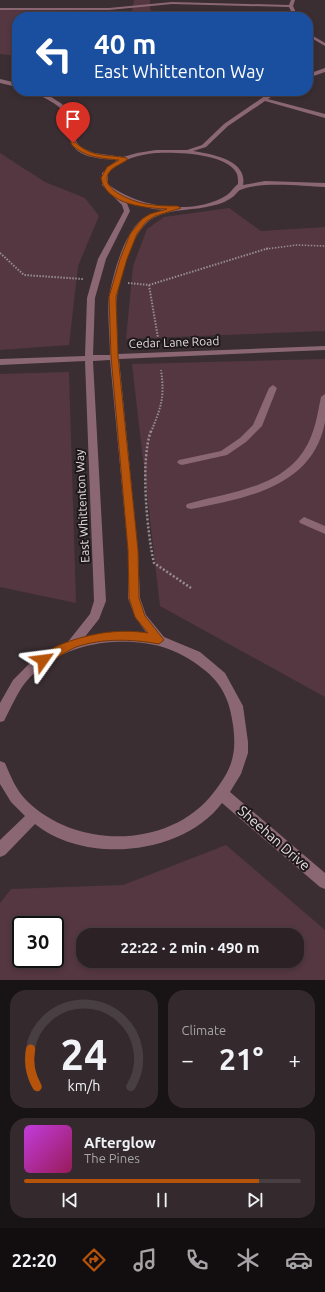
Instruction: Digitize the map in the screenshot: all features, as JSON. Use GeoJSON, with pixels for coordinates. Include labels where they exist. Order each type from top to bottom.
{"type":"FeatureCollection","features":[{"type":"Feature","properties":{"kind":"street"},"geometry":{"type":"LineString","coordinates":[[293,0],[291,6],[294,12]]}},
{"type":"Feature","properties":{"kind":"street"},"geometry":{"type":"LineString","coordinates":[[0,9],[109,9],[164,3],[291,6]]}},
{"type":"Feature","properties":{"kind":"street"},"geometry":{"type":"LineString","coordinates":[[313,37],[325,45]]}},
{"type":"Feature","properties":{"kind":"street"},"geometry":{"type":"LineString","coordinates":[[313,74],[325,70]]}},
{"type":"Feature","properties":{"kind":"street"},"geometry":{"type":"LineString","coordinates":[[0,81],[12,84]]}},
{"type":"Feature","properties":{"kind":"street"},"geometry":{"type":"LineString","coordinates":[[48,96],[58,104],[70,118],[70,136],[73,143],[81,151],[96,156],[125,159]]}},
{"type":"Feature","properties":{"kind":"street"},"geometry":{"type":"LineString","coordinates":[[241,176],[241,184],[233,194],[220,201],[198,206],[178,208],[145,206],[117,196],[111,192],[104,181],[105,173],[125,159],[153,152],[182,151],[204,146],[226,125],[268,96]]}},
{"type":"Feature","properties":{"kind":"street"},"geometry":{"type":"LineString","coordinates":[[263,99],[325,116]]}},
{"type":"Feature","properties":{"kind":"street"},"geometry":{"type":"LineString","coordinates":[[204,146],[206,155]]}},
{"type":"Feature","properties":{"kind":"street"},"geometry":{"type":"LineString","coordinates":[[182,151],[206,155],[229,164],[241,176],[265,183]]}},
{"type":"Feature","properties":{"kind":"street"},"geometry":{"type":"LineString","coordinates":[[96,156],[109,169]]}},
{"type":"Feature","properties":{"kind":"street"},"geometry":{"type":"LineString","coordinates":[[238,188],[265,183],[325,185]]}},
{"type":"Feature","properties":{"kind":"street","name":"East Whittenton Way"},"geometry":{"type":"LineString","coordinates":[[72,644],[95,616],[100,601],[89,357],[91,298],[95,279],[102,259],[127,211],[125,204],[117,196]]}},
{"type":"Feature","properties":{"kind":"street"},"geometry":{"type":"LineString","coordinates":[[159,640],[140,617],[134,598],[133,550],[114,356],[113,297],[123,259],[134,234],[144,220],[152,215],[178,208]]}},
{"type":"Feature","properties":{"kind":"street","name":"Cedar Lane Road"},"geometry":{"type":"LineString","coordinates":[[0,362],[325,348]]}},
{"type":"Feature","properties":{"kind":"street"},"geometry":{"type":"LineString","coordinates":[[182,462],[224,453],[243,440],[257,426],[273,388]]}},
{"type":"Feature","properties":{"kind":"street"},"geometry":{"type":"LineString","coordinates":[[191,506],[239,496],[273,483],[304,460],[315,440],[325,397]]}},
{"type":"Feature","properties":{"kind":"street"},"geometry":{"type":"LineString","coordinates":[[304,521],[325,530]]}},
{"type":"Feature","properties":{"kind":"street"},"geometry":{"type":"LineString","coordinates":[[0,717],[8,697],[19,682],[33,667],[53,653],[72,644],[94,638],[118,635],[140,636],[159,640],[185,649],[206,663],[223,680],[236,703],[242,723],[242,744],[237,768],[222,794],[212,806],[194,821],[159,837],[134,843],[106,844],[82,840],[61,833],[34,816],[14,797],[0,766]]}},
{"type":"Feature","properties":{"kind":"street","name":"Sheehan Drive"},"geometry":{"type":"LineString","coordinates":[[222,794],[325,882]]}},
{"type":"Feature","properties":{"kind":"street"},"geometry":{"type":"LineString","coordinates":[[0,850],[34,816]]}},
{"type":"Feature","properties":{"kind":"path"},"geometry":{"type":"LineString","coordinates":[[148,285],[270,248],[297,245],[325,246]]}},
{"type":"Feature","properties":{"kind":"path"},"geometry":{"type":"LineString","coordinates":[[161,370],[164,389],[162,404],[148,440],[145,464],[151,549],[154,563],[191,588]]}},
{"type":"Feature","properties":{"kind":"shaded area"},"geometry":{"type":"Polygon","coordinates":[[[134,0],[150,0],[150,10],[157,12],[12,12],[12,55],[0,54],[0,10],[132,11],[134,0]]]}},
{"type":"Feature","properties":{"kind":"shaded area"},"geometry":{"type":"Polygon","coordinates":[[[0,153],[45,182],[85,198],[99,216],[78,266],[69,345],[0,350],[0,153]]]}},
{"type":"Feature","properties":{"kind":"shaded area"},"geometry":{"type":"Polygon","coordinates":[[[229,208],[261,231],[325,227],[325,331],[126,339],[133,266],[147,229],[164,217],[229,208]]]}},
{"type":"Feature","properties":{"kind":"shaded area"},"geometry":{"type":"Polygon","coordinates":[[[325,359],[325,697],[160,606],[132,364],[325,359]]]}},
{"type":"Feature","properties":{"kind":"shaded area"},"geometry":{"type":"Polygon","coordinates":[[[69,372],[76,603],[0,587],[0,374],[69,372]]]}},
{"type":"Feature","properties":{"kind":"shaded area"},"geometry":{"type":"Polygon","coordinates":[[[226,845],[325,930],[325,980],[0,980],[0,903],[11,889],[123,885],[226,845]]]}},
{"type":"Feature","properties":{"kind":"route"},"geometry":{"type":"LineString","coordinates":[[43,660],[53,653],[72,644],[94,638],[118,635],[140,636],[159,640],[140,617],[134,598],[133,550],[114,356],[113,297],[123,259],[134,234],[144,220],[152,215],[178,208],[145,206],[117,196],[105,185],[105,173],[118,162],[125,159],[96,156],[81,151],[73,143]]}}]}
